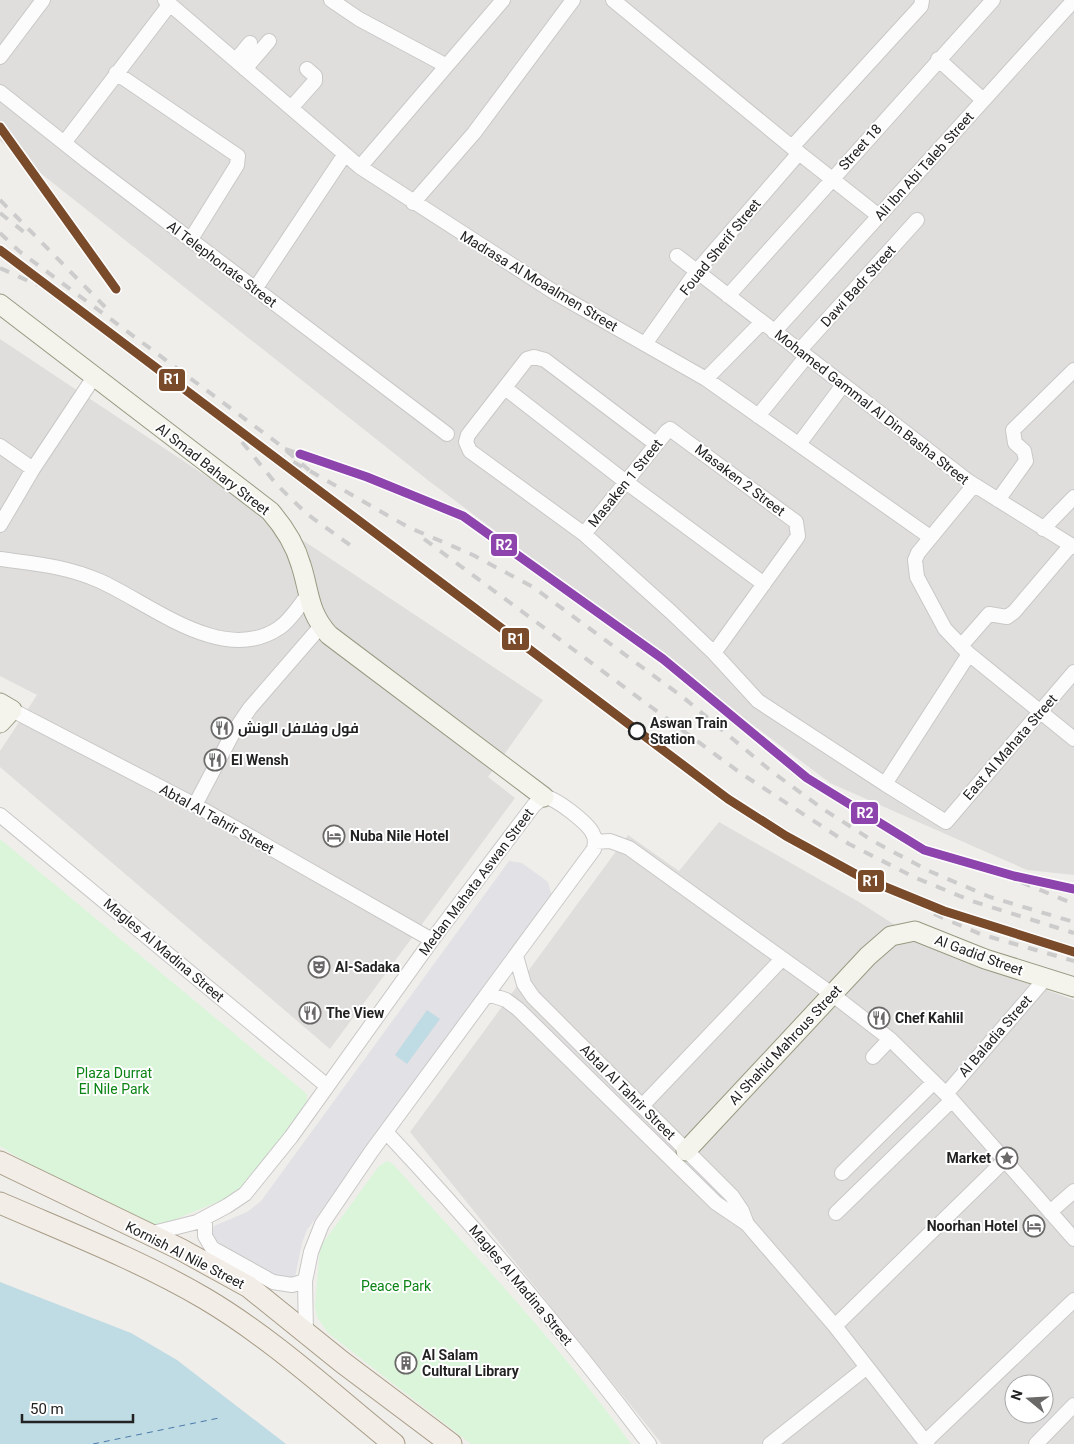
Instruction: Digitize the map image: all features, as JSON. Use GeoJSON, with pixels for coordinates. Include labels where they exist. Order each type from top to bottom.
{"type":"FeatureCollection","features":[{"type":"Feature","properties":{"kind":"main road","name":"Kornish Al Nile Street"},"geometry":{"type":"LineString","coordinates":[[0,1162],[149,1234],[249,1287],[306,1334],[451,1444]]}},
{"type":"Feature","properties":{"kind":"main road","name":"Kornish Al Nile Street"},"geometry":{"type":"LineString","coordinates":[[0,1203],[136,1262],[205,1298],[266,1340],[394,1444]]}},
{"type":"Feature","properties":{"kind":"main road"},"geometry":{"type":"LineString","coordinates":[[408,1411],[412,1426],[431,1444]]}},
{"type":"Feature","properties":{"kind":"street"},"geometry":{"type":"LineString","coordinates":[[0,57],[43,0]]}},
{"type":"Feature","properties":{"kind":"street"},"geometry":{"type":"LineString","coordinates":[[331,0],[359,19],[445,66]]}},
{"type":"Feature","properties":{"kind":"street"},"geometry":{"type":"LineString","coordinates":[[360,167],[503,0]]}},
{"type":"Feature","properties":{"kind":"street"},"geometry":{"type":"LineString","coordinates":[[413,203],[474,132],[573,0]]}},
{"type":"Feature","properties":{"kind":"street"},"geometry":{"type":"LineString","coordinates":[[614,0],[831,179],[879,216]]}},
{"type":"Feature","properties":{"kind":"street","name":"Fouad Sherif Street"},"geometry":{"type":"LineString","coordinates":[[645,344],[696,272],[796,150],[921,6],[922,0]]}},
{"type":"Feature","properties":{"kind":"street","name":"Street 18"},"geometry":{"type":"LineString","coordinates":[[728,296],[938,59],[993,0]]}},
{"type":"Feature","properties":{"kind":"street","name":"Ali Ibn Abi Taleb Street"},"geometry":{"type":"LineString","coordinates":[[774,332],[1074,0]]}},
{"type":"Feature","properties":{"kind":"street"},"geometry":{"type":"LineString","coordinates":[[64,143],[167,2]]}},
{"type":"Feature","properties":{"kind":"street","name":"Madrasa Al Moaalmen Street"},"geometry":{"type":"LineString","coordinates":[[167,2],[360,167],[413,203],[557,294],[706,379],[930,536]]}},
{"type":"Feature","properties":{"kind":"street"},"geometry":{"type":"LineString","coordinates":[[240,65],[269,41]]}},
{"type":"Feature","properties":{"kind":"street"},"geometry":{"type":"LineString","coordinates":[[240,65],[250,43]]}},
{"type":"Feature","properties":{"kind":"street"},"geometry":{"type":"LineString","coordinates":[[938,59],[983,100]]}},
{"type":"Feature","properties":{"kind":"street"},"geometry":{"type":"LineString","coordinates":[[291,108],[315,81],[315,76],[307,69]]}},
{"type":"Feature","properties":{"kind":"street"},"geometry":{"type":"LineString","coordinates":[[116,73],[238,156],[237,165],[191,239]]}},
{"type":"Feature","properties":{"kind":"street","name":"Al Telephonate Street"},"geometry":{"type":"LineString","coordinates":[[0,92],[64,143],[447,434]]}},
{"type":"Feature","properties":{"kind":"street"},"geometry":{"type":"LineString","coordinates":[[255,289],[345,154]]}},
{"type":"Feature","properties":{"kind":"street","name":"Dawi Badr Street"},"geometry":{"type":"LineString","coordinates":[[758,416],[803,354],[917,220]]}},
{"type":"Feature","properties":{"kind":"street","name":"Mohamed Gammal Al Din Basha Street"},"geometry":{"type":"LineString","coordinates":[[677,256],[974,485],[1073,546]]}},
{"type":"Feature","properties":{"kind":"street","name":"Al Smad Bahary Street"},"geometry":{"type":"LineString","coordinates":[[0,304],[270,511],[281,523],[297,551],[307,596],[321,626],[329,635],[544,797]]}},
{"type":"Feature","properties":{"kind":"street"},"geometry":{"type":"LineString","coordinates":[[706,379],[762,322]]}},
{"type":"Feature","properties":{"kind":"street"},"geometry":{"type":"LineString","coordinates":[[656,444],[545,360],[534,357],[527,359],[468,435],[466,446],[470,451],[584,534],[672,612],[714,653],[758,701],[885,784],[965,650],[989,614],[1007,617],[1014,612],[1073,546]]}},
{"type":"Feature","properties":{"kind":"street"},"geometry":{"type":"LineString","coordinates":[[998,500],[1026,460],[1024,451],[1015,443],[1013,430],[1074,370]]}},
{"type":"Feature","properties":{"kind":"street"},"geometry":{"type":"LineString","coordinates":[[0,526],[33,469],[94,377]]}},
{"type":"Feature","properties":{"kind":"street"},"geometry":{"type":"LineString","coordinates":[[799,444],[843,385]]}},
{"type":"Feature","properties":{"kind":"street"},"geometry":{"type":"LineString","coordinates":[[505,388],[626,482],[764,584],[714,653]]}},
{"type":"Feature","properties":{"kind":"street","name":"Masaken 2 Street"},"geometry":{"type":"LineString","coordinates":[[666,431],[673,430],[796,522],[798,536],[764,584]]}},
{"type":"Feature","properties":{"kind":"street","name":"Masaken 1 Street"},"geometry":{"type":"LineString","coordinates":[[584,534],[666,431]]}},
{"type":"Feature","properties":{"kind":"street"},"geometry":{"type":"LineString","coordinates":[[0,446],[33,469]]}},
{"type":"Feature","properties":{"kind":"street"},"geometry":{"type":"LineString","coordinates":[[974,485],[930,536],[915,560],[917,577],[945,629],[965,650],[1074,739]]}},
{"type":"Feature","properties":{"kind":"street"},"geometry":{"type":"LineString","coordinates":[[1043,528],[1074,497]]}},
{"type":"Feature","properties":{"kind":"street"},"geometry":{"type":"LineString","coordinates":[[0,559],[60,567],[99,581],[194,630],[214,638],[237,641],[267,634],[280,628],[307,596]]}},
{"type":"Feature","properties":{"kind":"street"},"geometry":{"type":"LineString","coordinates":[[195,805],[219,758],[246,714],[321,626]]}},
{"type":"Feature","properties":{"kind":"street","name":"East Al Mahata Street"},"geometry":{"type":"LineString","coordinates":[[885,784],[946,822],[1074,672]]}},
{"type":"Feature","properties":{"kind":"street","name":"Abtal Al Tahrir Street"},"geometry":{"type":"LineString","coordinates":[[4,712],[195,805],[432,940]]}},
{"type":"Feature","properties":{"kind":"street","name":"Medan Mahata Aswan Street"},"geometry":{"type":"LineString","coordinates":[[149,1234],[182,1227],[205,1218],[245,1194],[291,1137],[432,940],[534,805],[544,797],[556,800],[590,828],[596,842]]}},
{"type":"Feature","properties":{"kind":"street","name":"Magles Al Madina Street"},"geometry":{"type":"LineString","coordinates":[[0,814],[327,1086]]}},
{"type":"Feature","properties":{"kind":"street"},"geometry":{"type":"LineString","coordinates":[[306,1334],[305,1281],[311,1252],[322,1224],[386,1132],[590,856],[596,842],[617,843],[629,848],[833,995],[890,1039],[949,1097],[1074,1239]]}},
{"type":"Feature","properties":{"kind":"street","name":"Al Gadid Street"},"geometry":{"type":"LineString","coordinates":[[885,941],[899,933],[915,931],[1045,979],[1074,987]]}},
{"type":"Feature","properties":{"kind":"street","name":"Al Shahid Mahrous Street"},"geometry":{"type":"LineString","coordinates":[[686,1151],[868,956],[885,941]]}},
{"type":"Feature","properties":{"kind":"street","name":"Abtal Al Tahrir Street"},"geometry":{"type":"LineString","coordinates":[[516,956],[524,984],[533,997],[732,1196],[742,1211],[747,1224]]}},
{"type":"Feature","properties":{"kind":"street"},"geometry":{"type":"LineString","coordinates":[[642,1106],[782,959]]}},
{"type":"Feature","properties":{"kind":"street","name":"Al Baladia Street"},"geometry":{"type":"LineString","coordinates":[[836,1213],[949,1097],[1045,979]]}},
{"type":"Feature","properties":{"kind":"street","name":"Abtal Al Tahrir Street"},"geometry":{"type":"LineString","coordinates":[[488,994],[506,1000],[518,1009],[716,1203],[747,1224],[835,1326],[926,1443]]}},
{"type":"Feature","properties":{"kind":"street"},"geometry":{"type":"LineString","coordinates":[[873,1057],[890,1039]]}},
{"type":"Feature","properties":{"kind":"street"},"geometry":{"type":"LineString","coordinates":[[842,1173],[934,1082]]}},
{"type":"Feature","properties":{"kind":"street","name":"Magles Al Madina Street"},"geometry":{"type":"LineString","coordinates":[[386,1132],[434,1184],[546,1313],[649,1444]]}},
{"type":"Feature","properties":{"kind":"street"},"geometry":{"type":"LineString","coordinates":[[835,1326],[1005,1160]]}},
{"type":"Feature","properties":{"kind":"street"},"geometry":{"type":"LineString","coordinates":[[1050,1212],[1074,1191]]}},
{"type":"Feature","properties":{"kind":"street"},"geometry":{"type":"LineString","coordinates":[[205,1218],[205,1236],[212,1248],[273,1282],[292,1285],[305,1281]]}},
{"type":"Feature","properties":{"kind":"street"},"geometry":{"type":"LineString","coordinates":[[926,1443],[1074,1300]]}},
{"type":"Feature","properties":{"kind":"street"},"geometry":{"type":"LineString","coordinates":[[770,1444],[868,1367]]}},
{"type":"Feature","properties":{"kind":"street"},"geometry":{"type":"LineString","coordinates":[[1036,1444],[1074,1405]]}},
{"type":"Feature","properties":{"kind":"shaded area"},"geometry":{"type":"Polygon","coordinates":[[[0,0],[1074,0],[1074,875],[1027,870],[830,783],[429,481],[0,141],[0,0]]]}},
{"type":"Feature","properties":{"kind":"shaded area"},"geometry":{"type":"Polygon","coordinates":[[[0,339],[543,700],[488,777],[515,798],[330,1049],[0,767],[0,751],[37,695],[0,676],[0,339]]]}},
{"type":"Feature","properties":{"kind":"shaded area"},"geometry":{"type":"Polygon","coordinates":[[[719,822],[859,902],[931,948],[1074,1000],[1074,1444],[662,1444],[410,1132],[628,835],[679,871],[719,822]]]}},
{"type":"Feature","properties":{"kind":"shaded area"},"geometry":{"type":"Polygon","coordinates":[[[509,861],[522,863],[548,882],[552,896],[548,905],[307,1230],[302,1243],[295,1277],[287,1282],[216,1244],[211,1233],[214,1226],[247,1212],[261,1201],[509,861]]]}},
{"type":"Feature","properties":{"kind":"green space","name":"Plaza Durrat El Nile Park"},"geometry":{"type":"Polygon","coordinates":[[[0,839],[307,1094],[307,1105],[246,1184],[232,1196],[164,1224],[154,1226],[36,1169],[0,1146],[0,839]]]}},
{"type":"Feature","properties":{"kind":"green space","name":"Peace Park"},"geometry":{"type":"Polygon","coordinates":[[[387,1161],[393,1164],[545,1335],[631,1444],[471,1444],[328,1333],[317,1317],[315,1307],[320,1247],[379,1166],[387,1161]]]}},
{"type":"Feature","properties":{"kind":"water"},"geometry":{"type":"Polygon","coordinates":[[[427,1010],[440,1019],[407,1064],[395,1055],[427,1010]]]}},
{"type":"Feature","properties":{"kind":"water"},"geometry":{"type":"Polygon","coordinates":[[[0,1282],[131,1333],[177,1360],[286,1444],[0,1444],[0,1282]]]}},
{"type":"Feature","properties":{"kind":"ferry route"},"geometry":{"type":"LineString","coordinates":[[93,1444],[219,1418]]}},
{"type":"Feature","properties":{"kind":"railway"},"geometry":{"type":"LineString","coordinates":[[0,127],[116,289]]}},
{"type":"Feature","properties":{"kind":"railway"},"geometry":{"type":"LineString","coordinates":[[0,200],[109,311]]}},
{"type":"Feature","properties":{"kind":"railway"},"geometry":{"type":"LineString","coordinates":[[0,213],[24,232]]}},
{"type":"Feature","properties":{"kind":"railway"},"geometry":{"type":"LineString","coordinates":[[0,233],[19,251],[276,442],[310,471],[284,457]]}},
{"type":"Feature","properties":{"kind":"railway"},"geometry":{"type":"LineString","coordinates":[[0,250],[728,799],[786,836],[861,877],[944,911],[1074,952]]}},
{"type":"Feature","properties":{"kind":"railway"},"geometry":{"type":"LineString","coordinates":[[0,268],[37,285]]}},
{"type":"Feature","properties":{"kind":"railway"},"geometry":{"type":"LineString","coordinates":[[242,442],[277,485],[307,514],[350,545]]}},
{"type":"Feature","properties":{"kind":"railway"},"geometry":{"type":"LineString","coordinates":[[285,449],[367,477],[463,516],[663,659],[807,778],[924,850],[1014,876],[1074,889]]}},
{"type":"Feature","properties":{"kind":"railway"},"geometry":{"type":"LineString","coordinates":[[310,471],[408,527],[473,555],[533,587],[684,698],[771,771],[823,809],[873,841],[929,871],[990,897],[1074,922]]}},
{"type":"Feature","properties":{"kind":"railway"},"geometry":{"type":"LineString","coordinates":[[424,539],[739,772],[849,844],[916,878],[972,901],[1074,933]]}},
{"type":"Feature","properties":{"kind":"railway"},"geometry":{"type":"LineString","coordinates":[[1021,882],[1074,904]]}},
{"type":"Feature","properties":{"kind":"railway"},"geometry":{"type":"LineString","coordinates":[[934,914],[980,934],[1074,961]]}},
{"type":"Feature","properties":{"kind":"transit line","name":"R1"},"geometry":{"type":"LineString","coordinates":[[0,127],[116,289]]}},
{"type":"Feature","properties":{"kind":"transit line","name":"R1"},"geometry":{"type":"LineString","coordinates":[[0,250],[728,799],[786,836],[861,877],[944,911],[1074,952]]}},
{"type":"Feature","properties":{"kind":"transit line","name":"R2"},"geometry":{"type":"LineString","coordinates":[[300,454],[367,477],[463,516],[663,659],[807,778],[924,850],[1014,876],[1074,889]]}},
{"type":"Feature","properties":{"kind":"place","name":"فول وفلافل الونش"},"geometry":{"type":"Point","coordinates":[222,728]}},
{"type":"Feature","properties":{"kind":"place","name":"Aswan Train Station"},"geometry":{"type":"Point","coordinates":[637,731]}},
{"type":"Feature","properties":{"kind":"place","name":"El Wensh"},"geometry":{"type":"Point","coordinates":[215,760]}},
{"type":"Feature","properties":{"kind":"place","name":"Nuba Nile Hotel"},"geometry":{"type":"Point","coordinates":[334,836]}},
{"type":"Feature","properties":{"kind":"place","name":"Al-Sadaka"},"geometry":{"type":"Point","coordinates":[319,967]}},
{"type":"Feature","properties":{"kind":"place","name":"The View"},"geometry":{"type":"Point","coordinates":[310,1013]}},
{"type":"Feature","properties":{"kind":"place","name":"Chef Kahlil"},"geometry":{"type":"Point","coordinates":[879,1018]}},
{"type":"Feature","properties":{"kind":"place","name":"Market"},"geometry":{"type":"Point","coordinates":[1007,1158]}},
{"type":"Feature","properties":{"kind":"place","name":"Noorhan Hotel"},"geometry":{"type":"Point","coordinates":[1034,1226]}},
{"type":"Feature","properties":{"kind":"place","name":"Al Salam Cultural Library"},"geometry":{"type":"Point","coordinates":[406,1363]}}]}
